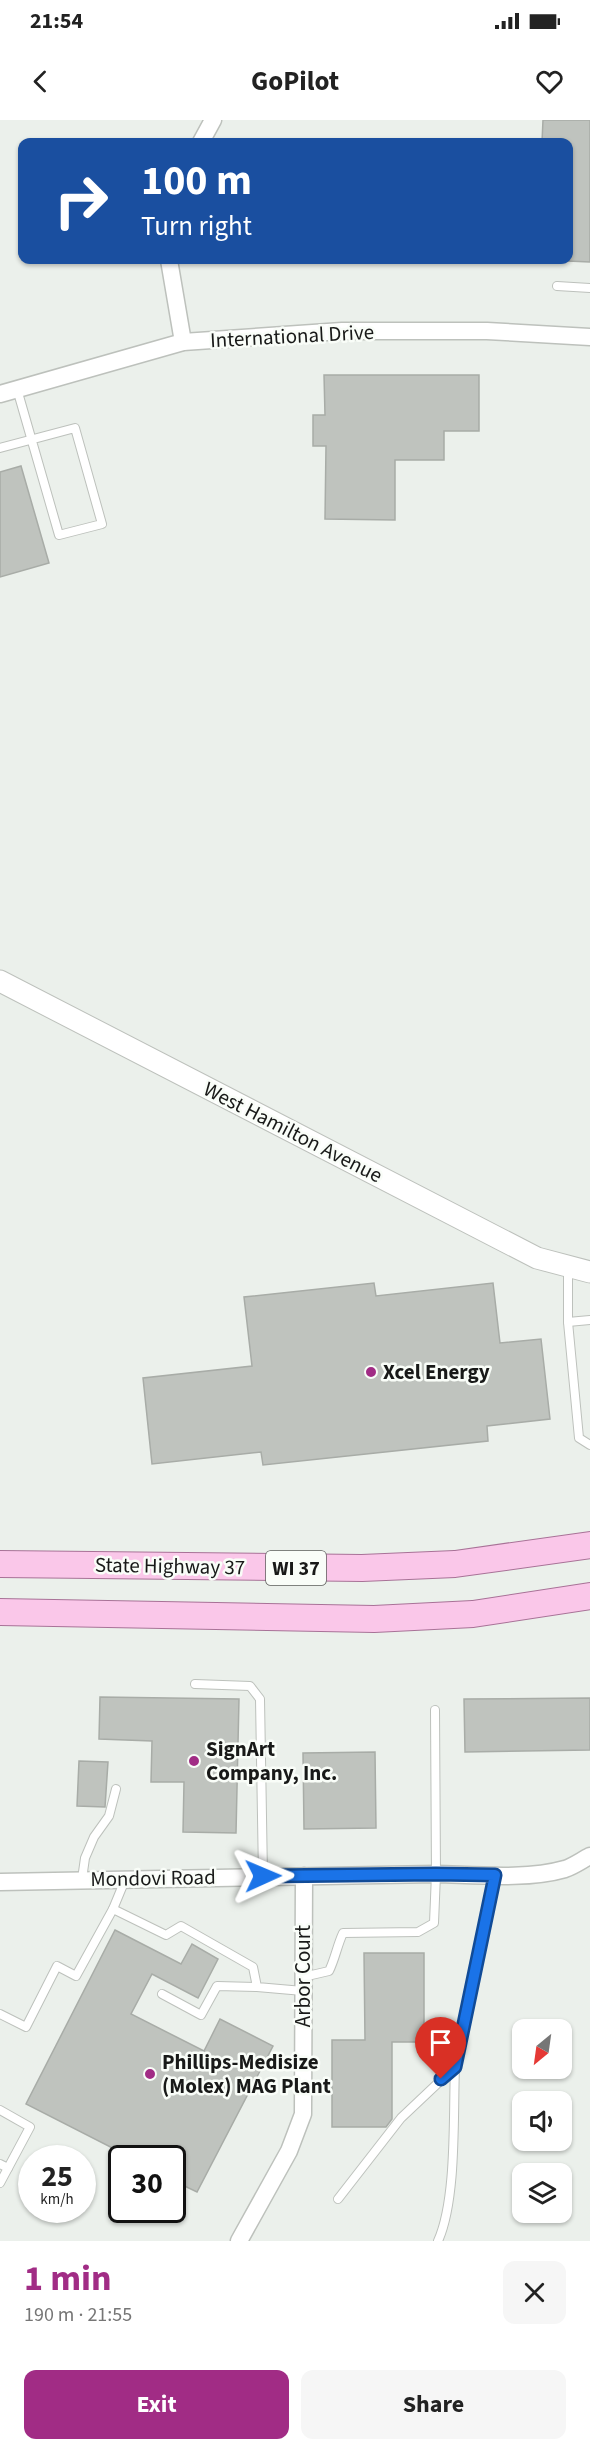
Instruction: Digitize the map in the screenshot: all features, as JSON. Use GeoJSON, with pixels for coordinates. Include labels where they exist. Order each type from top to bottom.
{"type":"FeatureCollection","features":[{"type":"Feature","properties":{"kind":"main road","name":"State Highway 37"},"geometry":{"type":"LineString","coordinates":[[0,1564],[362,1568],[455,1564],[590,1545]]}},
{"type":"Feature","properties":{"kind":"main road"},"geometry":{"type":"LineString","coordinates":[[0,1612],[374,1619],[473,1614],[590,1596]]}},
{"type":"Feature","properties":{"kind":"street"},"geometry":{"type":"LineString","coordinates":[[203,138],[213,120]]}},
{"type":"Feature","properties":{"kind":"street"},"geometry":{"type":"LineString","coordinates":[[170,264],[183,342]]}},
{"type":"Feature","properties":{"kind":"street","name":"International Drive"},"geometry":{"type":"LineString","coordinates":[[0,394],[183,342],[342,331],[488,331],[590,337]]}},
{"type":"Feature","properties":{"kind":"street","name":"West Hamilton Avenue"},"geometry":{"type":"LineString","coordinates":[[0,981],[537,1258],[590,1272]]}},
{"type":"Feature","properties":{"kind":"street","name":"Mondovi Road"},"geometry":{"type":"LineString","coordinates":[[0,1882],[263,1876],[535,1874],[566,1869],[590,1856]]}},
{"type":"Feature","properties":{"kind":"street","name":"Arbor Court"},"geometry":{"type":"LineString","coordinates":[[239,2241],[289,2151],[303,2114],[304,1876]]}},
{"type":"Feature","properties":{"kind":"lane"},"geometry":{"type":"LineString","coordinates":[[557,286],[590,288]]}},
{"type":"Feature","properties":{"kind":"lane"},"geometry":{"type":"LineString","coordinates":[[0,448],[31,440],[75,428],[102,524],[59,535],[31,440],[17,389]]}},
{"type":"Feature","properties":{"kind":"lane"},"geometry":{"type":"LineString","coordinates":[[568,1266],[568,1322],[579,1438],[590,1445]]}},
{"type":"Feature","properties":{"kind":"lane"},"geometry":{"type":"LineString","coordinates":[[568,1322],[590,1320]]}},
{"type":"Feature","properties":{"kind":"lane"},"geometry":{"type":"LineString","coordinates":[[195,1684],[250,1686],[260,1699],[263,1876]]}},
{"type":"Feature","properties":{"kind":"lane"},"geometry":{"type":"LineString","coordinates":[[162,1994],[201,2015],[217,1986],[257,1987],[303,1984],[329,1971],[334,1960],[336,1946],[343,1933],[418,1932],[434,1923],[435,1710]]}},
{"type":"Feature","properties":{"kind":"lane"},"geometry":{"type":"LineString","coordinates":[[82,1879],[85,1858],[94,1837],[109,1816],[116,1790]]}},
{"type":"Feature","properties":{"kind":"lane"},"geometry":{"type":"LineString","coordinates":[[438,2241],[450,2189],[455,2067],[495,1875]]}},
{"type":"Feature","properties":{"kind":"lane"},"geometry":{"type":"LineString","coordinates":[[0,2014],[26,2027],[57,1966],[76,1976],[113,1909],[125,1879]]}},
{"type":"Feature","properties":{"kind":"lane"},"geometry":{"type":"LineString","coordinates":[[113,1909],[166,1935],[181,1926],[254,1967],[257,1987]]}},
{"type":"Feature","properties":{"kind":"lane"},"geometry":{"type":"LineString","coordinates":[[338,2199],[401,2118],[455,2067]]}},
{"type":"Feature","properties":{"kind":"lane"},"geometry":{"type":"LineString","coordinates":[[0,2110],[30,2127],[4,2166],[0,2183]]}},
{"type":"Feature","properties":{"kind":"building"},"geometry":{"type":"Polygon","coordinates":[[[543,120],[590,120],[590,262],[573,261],[573,138],[542,138],[543,120]]]}},
{"type":"Feature","properties":{"kind":"building"},"geometry":{"type":"Polygon","coordinates":[[[324,375],[479,375],[479,431],[444,431],[444,460],[395,460],[395,520],[325,519],[326,446],[313,446],[313,415],[325,415],[324,375]]]}},
{"type":"Feature","properties":{"kind":"building"},"geometry":{"type":"Polygon","coordinates":[[[21,466],[49,563],[0,577],[0,472],[21,466]]]}},
{"type":"Feature","properties":{"kind":"building","name":"Xcel Energy"},"geometry":{"type":"Polygon","coordinates":[[[374,1283],[376,1296],[493,1283],[500,1343],[541,1339],[550,1419],[487,1426],[488,1441],[263,1465],[261,1452],[152,1464],[143,1378],[252,1366],[244,1297],[374,1283]]]}},
{"type":"Feature","properties":{"kind":"building","name":"SignArt Company, Inc."},"geometry":{"type":"Polygon","coordinates":[[[100,1697],[239,1699],[236,1833],[183,1832],[184,1782],[151,1782],[152,1741],[99,1739],[100,1697]]]}},
{"type":"Feature","properties":{"kind":"building"},"geometry":{"type":"Polygon","coordinates":[[[590,1698],[590,1750],[465,1752],[464,1699],[590,1698]]]}},
{"type":"Feature","properties":{"kind":"building"},"geometry":{"type":"Polygon","coordinates":[[[375,1752],[376,1828],[304,1829],[303,1753],[375,1752]]]}},
{"type":"Feature","properties":{"kind":"building"},"geometry":{"type":"Polygon","coordinates":[[[79,1761],[108,1762],[105,1807],[77,1806],[79,1761]]]}},
{"type":"Feature","properties":{"kind":"building","name":"Phillips-Medisize (Molex) MAG Plant"},"geometry":{"type":"Polygon","coordinates":[[[115,1930],[181,1964],[192,1944],[218,1959],[198,1998],[152,1974],[131,2014],[204,2051],[220,2019],[273,2046],[197,2192],[186,2187],[186,2145],[108,2146],[26,2104],[115,1930]]]}},
{"type":"Feature","properties":{"kind":"building"},"geometry":{"type":"Polygon","coordinates":[[[364,1953],[424,1953],[424,2042],[392,2042],[392,2119],[386,2127],[332,2127],[332,2040],[365,2040],[364,1953]]]}},
{"type":"Feature","properties":{"kind":"place","name":"Xcel Energy"},"geometry":{"type":"Point","coordinates":[371,1372]}},
{"type":"Feature","properties":{"kind":"place","name":"SignArt Company, Inc."},"geometry":{"type":"Point","coordinates":[194,1761]}},
{"type":"Feature","properties":{"kind":"place","name":"Phillips-Medisize (Molex) MAG Plant"},"geometry":{"type":"Point","coordinates":[150,2074]}},
{"type":"Feature","properties":{"kind":"route"},"geometry":{"type":"LineString","coordinates":[[263,1876],[495,1875],[455,2067],[441,2079]]}}]}
